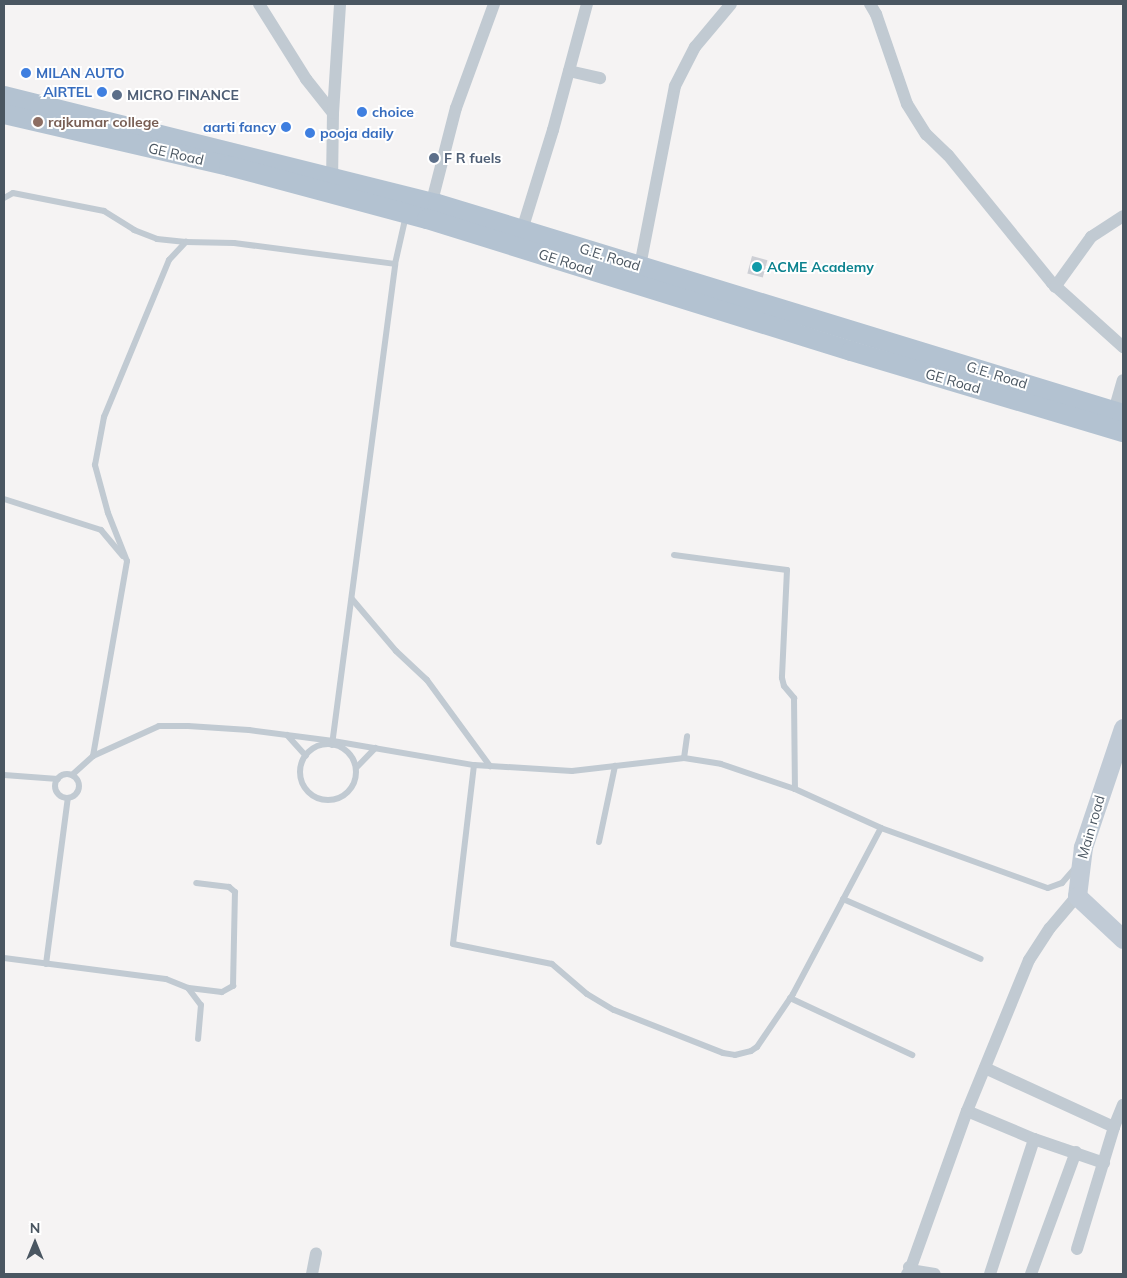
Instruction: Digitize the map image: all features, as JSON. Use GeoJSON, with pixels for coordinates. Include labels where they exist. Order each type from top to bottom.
{"type":"FeatureCollection","features":[{"type":"Feature","properties":{"kind":"main road","name":"G.E. Road"},"geometry":{"type":"LineString","coordinates":[[4,96],[429,211],[522,230],[1119,412]]}},
{"type":"Feature","properties":{"kind":"main road","name":"GE Road"},"geometry":{"type":"LineString","coordinates":[[4,114],[229,166],[332,185],[406,214],[429,211],[851,351],[1123,432]]}},
{"type":"Feature","properties":{"kind":"street"},"geometry":{"type":"LineString","coordinates":[[259,4],[306,79],[333,113]]}},
{"type":"Feature","properties":{"kind":"street"},"geometry":{"type":"LineString","coordinates":[[332,185],[333,113],[340,4]]}},
{"type":"Feature","properties":{"kind":"street"},"geometry":{"type":"LineString","coordinates":[[429,211],[456,108],[494,4]]}},
{"type":"Feature","properties":{"kind":"street"},"geometry":{"type":"LineString","coordinates":[[522,230],[553,130],[587,4]]}},
{"type":"Feature","properties":{"kind":"street"},"geometry":{"type":"LineString","coordinates":[[640,266],[674,86],[695,47],[730,4]]}},
{"type":"Feature","properties":{"kind":"street"},"geometry":{"type":"LineString","coordinates":[[870,4],[876,14],[907,104],[926,134],[948,155],[1055,287],[1123,347]]}},
{"type":"Feature","properties":{"kind":"street"},"geometry":{"type":"LineString","coordinates":[[569,71],[600,78]]}},
{"type":"Feature","properties":{"kind":"street"},"geometry":{"type":"LineString","coordinates":[[1055,287],[1091,237],[1123,216]]}},
{"type":"Feature","properties":{"kind":"street"},"geometry":{"type":"LineString","coordinates":[[1119,412],[1123,380]]}},
{"type":"Feature","properties":{"kind":"street","name":"Main road"},"geometry":{"type":"LineString","coordinates":[[1077,896],[1083,847],[1123,728]]}},
{"type":"Feature","properties":{"kind":"street"},"geometry":{"type":"LineString","coordinates":[[935,1274],[909,1271],[966,1111],[1029,960],[1050,928],[1077,896],[1119,932]]}},
{"type":"Feature","properties":{"kind":"street"},"geometry":{"type":"LineString","coordinates":[[985,1068],[1114,1127]]}},
{"type":"Feature","properties":{"kind":"street"},"geometry":{"type":"LineString","coordinates":[[1077,1249],[1114,1127],[1123,1105]]}},
{"type":"Feature","properties":{"kind":"street"},"geometry":{"type":"LineString","coordinates":[[966,1111],[1034,1139],[1104,1163]]}},
{"type":"Feature","properties":{"kind":"street"},"geometry":{"type":"LineString","coordinates":[[990,1274],[1034,1139]]}},
{"type":"Feature","properties":{"kind":"street"},"geometry":{"type":"LineString","coordinates":[[1031,1274],[1076,1152]]}},
{"type":"Feature","properties":{"kind":"street"},"geometry":{"type":"LineString","coordinates":[[312,1274],[316,1253]]}},
{"type":"Feature","properties":{"kind":"lane"},"geometry":{"type":"LineString","coordinates":[[4,198],[13,193],[104,211],[134,230],[157,239],[286,248],[395,264]]}},
{"type":"Feature","properties":{"kind":"lane"},"geometry":{"type":"LineString","coordinates":[[332,743],[395,264],[406,214]]}},
{"type":"Feature","properties":{"kind":"lane"},"geometry":{"type":"LineString","coordinates":[[93,756],[128,561],[108,513],[95,465],[104,417],[169,260],[186,242]]}},
{"type":"Feature","properties":{"kind":"lane"},"geometry":{"type":"LineString","coordinates":[[4,500],[101,530],[128,561]]}},
{"type":"Feature","properties":{"kind":"lane"},"geometry":{"type":"LineString","coordinates":[[674,555],[787,570],[782,678],[788,692],[794,698],[794,789]]}},
{"type":"Feature","properties":{"kind":"lane"},"geometry":{"type":"LineString","coordinates":[[352,598],[396,651],[427,680],[490,766]]}},
{"type":"Feature","properties":{"kind":"lane"},"geometry":{"type":"LineString","coordinates":[[72,775],[78,781],[79,788],[75,795],[68,798],[58,793],[55,786],[58,779],[64,775],[72,775],[93,756],[159,726],[206,727],[287,735],[474,765],[572,771],[684,758],[722,764],[794,789],[881,828],[1048,888],[1062,883],[1081,861]]}},
{"type":"Feature","properties":{"kind":"lane"},"geometry":{"type":"LineString","coordinates":[[287,735],[306,756]]}},
{"type":"Feature","properties":{"kind":"lane"},"geometry":{"type":"LineString","coordinates":[[684,758],[687,736]]}},
{"type":"Feature","properties":{"kind":"lane"},"geometry":{"type":"LineString","coordinates":[[356,768],[346,751],[332,743],[320,746],[306,756],[300,772],[302,781],[311,794],[319,799],[328,800],[347,794],[353,786],[356,768],[375,748]]}},
{"type":"Feature","properties":{"kind":"lane"},"geometry":{"type":"LineString","coordinates":[[474,765],[453,944],[552,964],[587,994],[614,1010],[723,1053],[735,1055],[751,1051],[757,1047],[790,998],[881,828]]}},
{"type":"Feature","properties":{"kind":"lane"},"geometry":{"type":"LineString","coordinates":[[599,842],[615,766]]}},
{"type":"Feature","properties":{"kind":"lane"},"geometry":{"type":"LineString","coordinates":[[4,775],[58,779]]}},
{"type":"Feature","properties":{"kind":"lane"},"geometry":{"type":"LineString","coordinates":[[46,964],[68,798]]}},
{"type":"Feature","properties":{"kind":"lane"},"geometry":{"type":"LineString","coordinates":[[4,958],[166,978],[197,991],[222,992],[233,986],[235,892],[229,887],[196,883]]}},
{"type":"Feature","properties":{"kind":"lane"},"geometry":{"type":"LineString","coordinates":[[843,899],[981,960]]}},
{"type":"Feature","properties":{"kind":"lane"},"geometry":{"type":"LineString","coordinates":[[188,988],[201,1006],[198,1039]]}},
{"type":"Feature","properties":{"kind":"lane"},"geometry":{"type":"LineString","coordinates":[[790,998],[912,1055]]}},
{"type":"Feature","properties":{"kind":"building","name":"ACME Academy"},"geometry":{"type":"Polygon","coordinates":[[[752,256],[767,260],[763,278],[747,273],[752,256]]]}},
{"type":"Feature","properties":{"kind":"place","name":"MILAN AUTO"},"geometry":{"type":"Point","coordinates":[26,73]}},
{"type":"Feature","properties":{"kind":"place","name":"AIRTEL"},"geometry":{"type":"Point","coordinates":[102,92]}},
{"type":"Feature","properties":{"kind":"place","name":"MICRO FINANCE"},"geometry":{"type":"Point","coordinates":[117,95]}},
{"type":"Feature","properties":{"kind":"place","name":"choice"},"geometry":{"type":"Point","coordinates":[362,112]}},
{"type":"Feature","properties":{"kind":"place","name":"rajkumar college"},"geometry":{"type":"Point","coordinates":[38,122]}},
{"type":"Feature","properties":{"kind":"place","name":"aarti fancy"},"geometry":{"type":"Point","coordinates":[286,127]}},
{"type":"Feature","properties":{"kind":"place","name":"pooja daily"},"geometry":{"type":"Point","coordinates":[310,133]}},
{"type":"Feature","properties":{"kind":"place","name":"F R fuels"},"geometry":{"type":"Point","coordinates":[434,158]}},
{"type":"Feature","properties":{"kind":"place","name":"ACME Academy"},"geometry":{"type":"Point","coordinates":[757,267]}}]}
